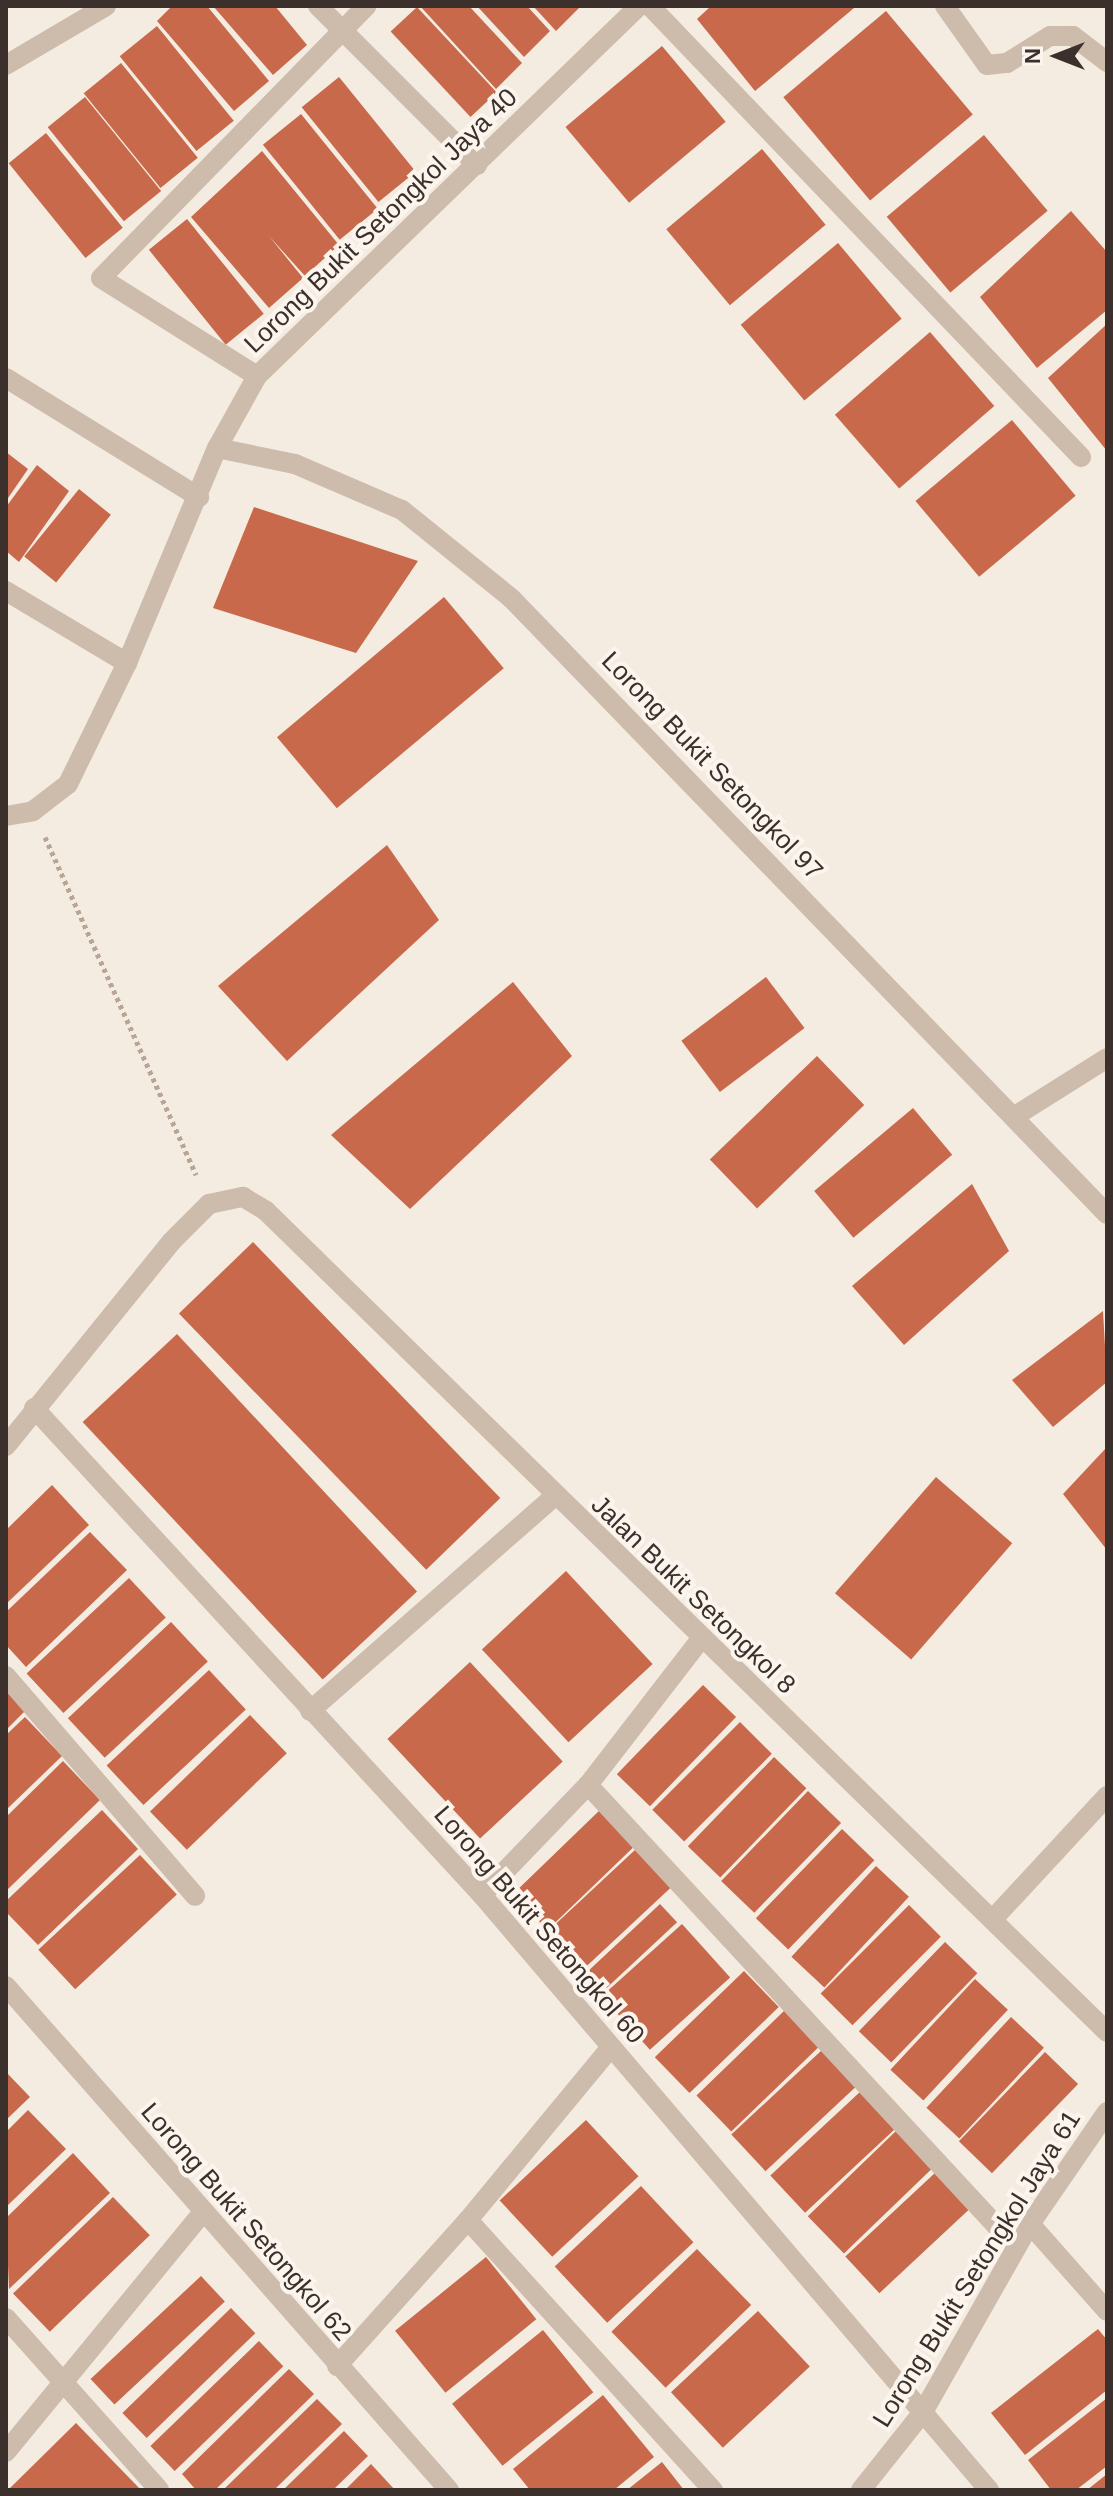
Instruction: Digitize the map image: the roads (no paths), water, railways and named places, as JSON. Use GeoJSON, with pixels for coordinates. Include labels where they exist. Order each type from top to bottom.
{"type":"FeatureCollection","features":[{"type":"Feature","properties":{"kind":"street"},"geometry":{"type":"LineString","coordinates":[[6,65],[106,6]]}},
{"type":"Feature","properties":{"kind":"street"},"geometry":{"type":"LineString","coordinates":[[318,6],[477,165]]}},
{"type":"Feature","properties":{"kind":"street"},"geometry":{"type":"LineString","coordinates":[[257,376],[101,278],[366,6]]}},
{"type":"Feature","properties":{"kind":"street","name":"Lorong Bukit Setongkol Jaya 40"},"geometry":{"type":"LineString","coordinates":[[6,816],[33,811],[68,784],[127,663],[217,448],[257,376],[639,6]]}},
{"type":"Feature","properties":{"kind":"street"},"geometry":{"type":"LineString","coordinates":[[650,6],[1081,457]]}},
{"type":"Feature","properties":{"kind":"street"},"geometry":{"type":"LineString","coordinates":[[945,6],[987,65],[1007,63],[1050,36],[1073,36],[1107,62]]}},
{"type":"Feature","properties":{"kind":"street"},"geometry":{"type":"LineString","coordinates":[[6,378],[199,497]]}},
{"type":"Feature","properties":{"kind":"street","name":"Lorong Bukit Setongkol 97"},"geometry":{"type":"LineString","coordinates":[[217,448],[295,464],[402,510],[511,598],[1107,1214]]}},
{"type":"Feature","properties":{"kind":"street"},"geometry":{"type":"LineString","coordinates":[[6,591],[127,663]]}},
{"type":"Feature","properties":{"kind":"street"},"geometry":{"type":"LineString","coordinates":[[1015,1116],[1107,1058]]}},
{"type":"Feature","properties":{"kind":"street","name":"Jalan Bukit Setongkol 8"},"geometry":{"type":"LineString","coordinates":[[34,1408],[209,1204],[243,1197],[266,1211],[554,1497],[1107,2032]]}},
{"type":"Feature","properties":{"kind":"street"},"geometry":{"type":"LineString","coordinates":[[6,1446],[34,1408]]}},
{"type":"Feature","properties":{"kind":"street","name":"Lorong Bukit Setongkol 60"},"geometry":{"type":"LineString","coordinates":[[34,1408],[482,1895],[989,2490]]}},
{"type":"Feature","properties":{"kind":"street"},"geometry":{"type":"LineString","coordinates":[[310,1711],[554,1497]]}},
{"type":"Feature","properties":{"kind":"street"},"geometry":{"type":"LineString","coordinates":[[482,1895],[588,1785],[701,1639]]}},
{"type":"Feature","properties":{"kind":"street"},"geometry":{"type":"LineString","coordinates":[[6,1676],[195,1896]]}},
{"type":"Feature","properties":{"kind":"street"},"geometry":{"type":"LineString","coordinates":[[588,1785],[1016,2247]]}},
{"type":"Feature","properties":{"kind":"street"},"geometry":{"type":"LineString","coordinates":[[993,1919],[1107,1796]]}},
{"type":"Feature","properties":{"kind":"street","name":"Lorong Bukit Setongkol 62"},"geometry":{"type":"LineString","coordinates":[[6,1986],[449,2490]]}},
{"type":"Feature","properties":{"kind":"street"},"geometry":{"type":"LineString","coordinates":[[337,2366],[468,2220],[611,2047]]}},
{"type":"Feature","properties":{"kind":"street","name":"Lorong Bukit Setongkol Jaya 61"},"geometry":{"type":"LineString","coordinates":[[861,2490],[923,2412],[1030,2224],[1107,2112]]}},
{"type":"Feature","properties":{"kind":"street"},"geometry":{"type":"LineString","coordinates":[[6,2452],[203,2212]]}},
{"type":"Feature","properties":{"kind":"street"},"geometry":{"type":"LineString","coordinates":[[468,2220],[713,2490]]}},
{"type":"Feature","properties":{"kind":"street"},"geometry":{"type":"LineString","coordinates":[[1030,2224],[1107,2311]]}},
{"type":"Feature","properties":{"kind":"street"},"geometry":{"type":"LineString","coordinates":[[6,2318],[159,2490]]}}]}
